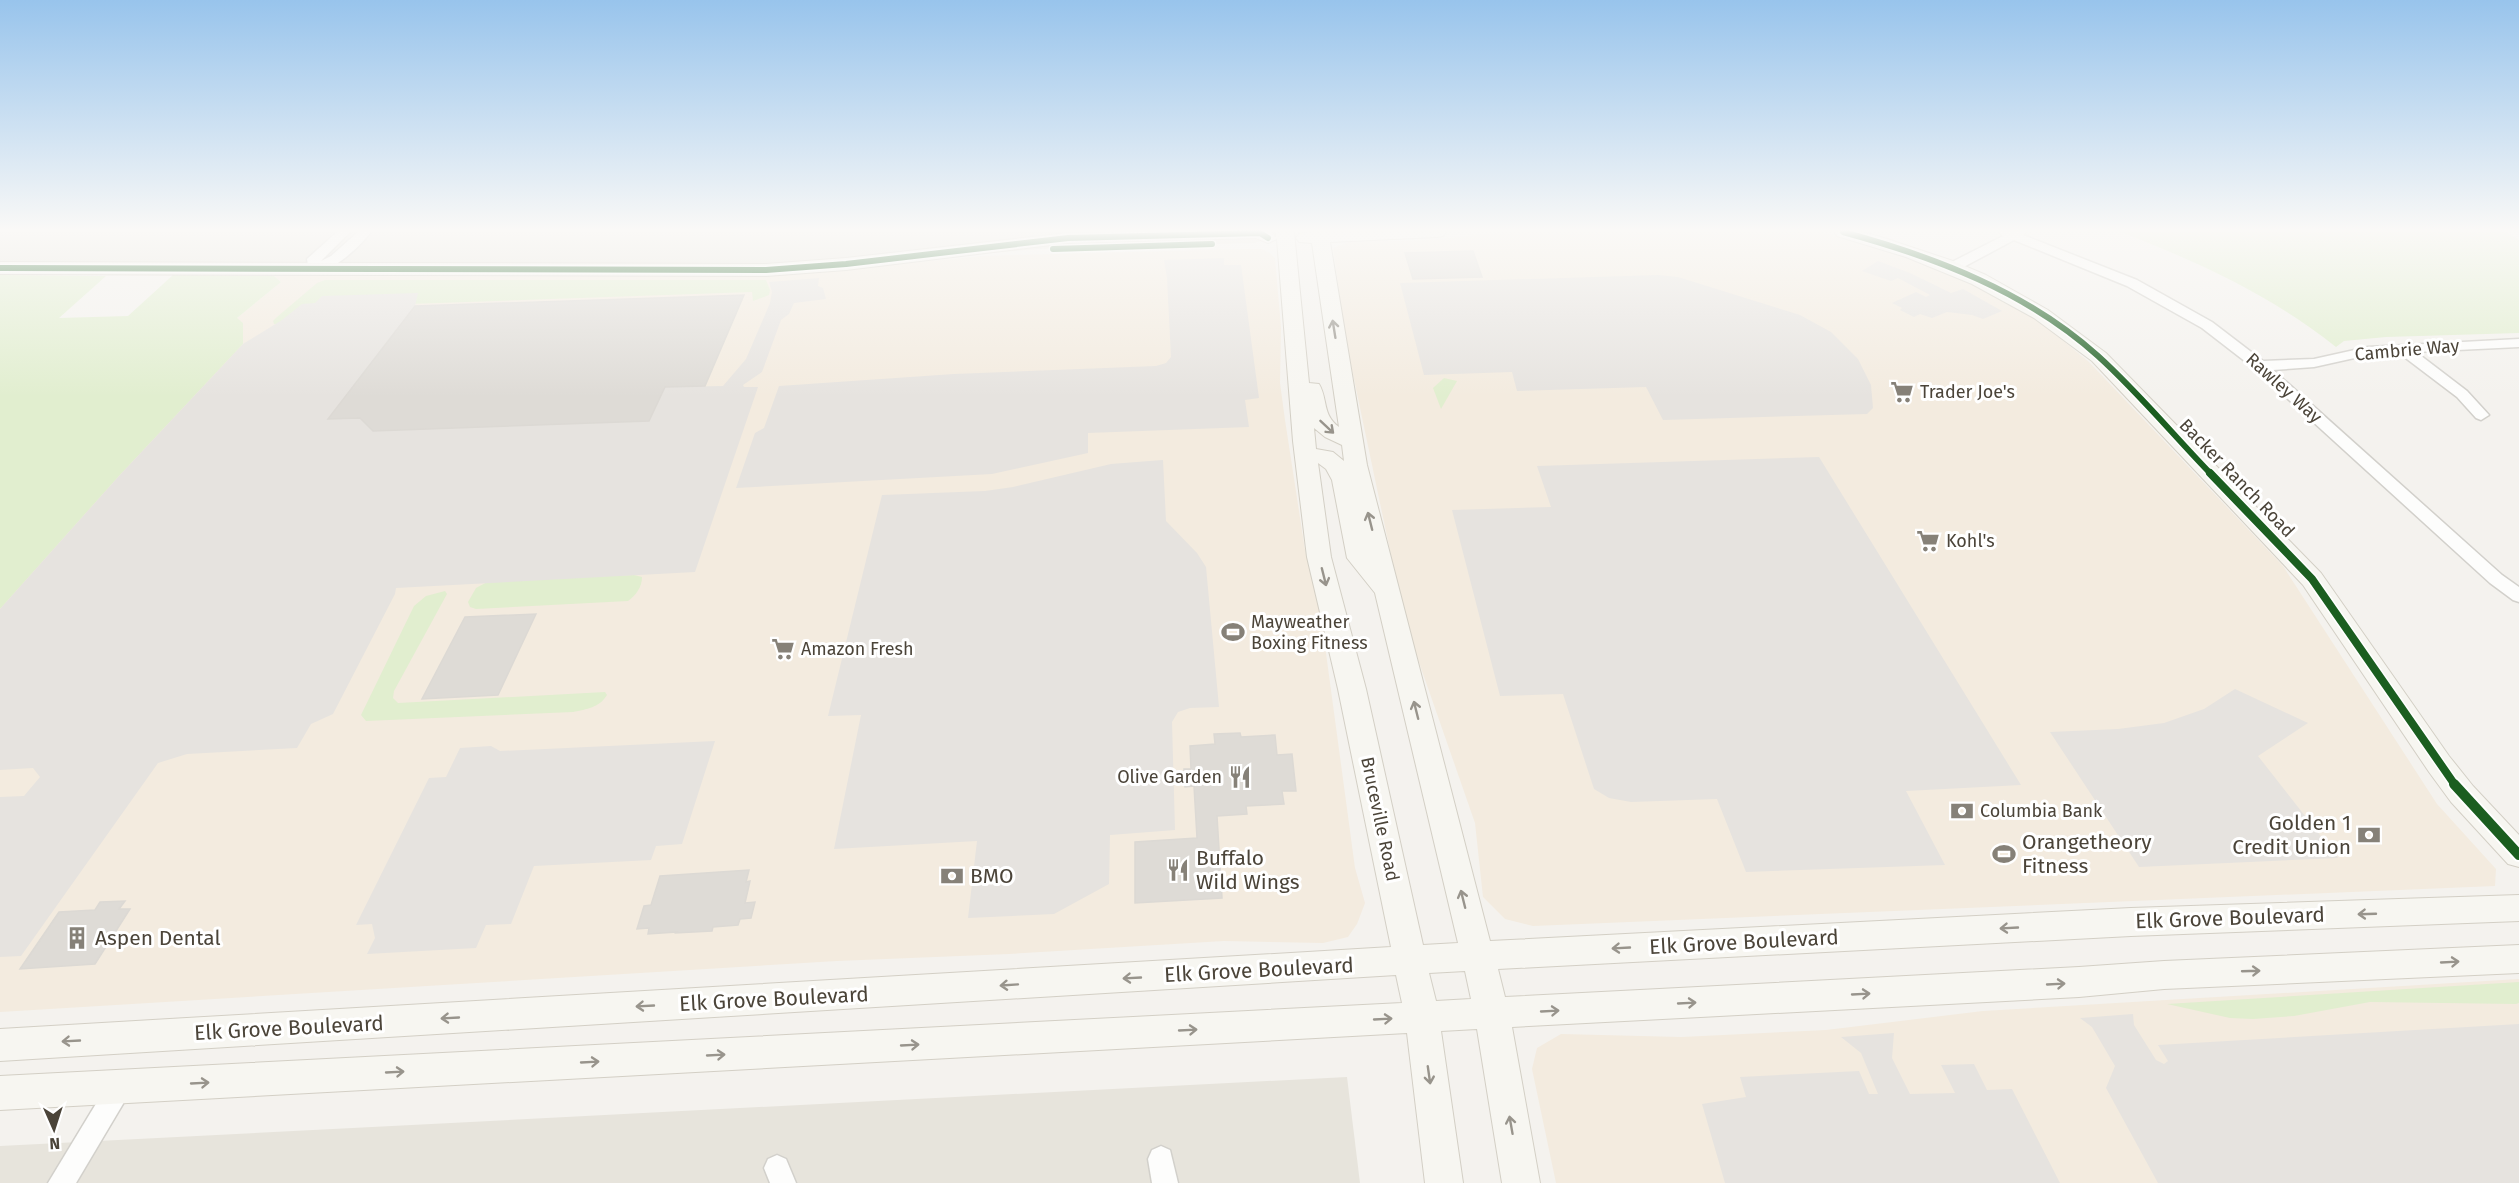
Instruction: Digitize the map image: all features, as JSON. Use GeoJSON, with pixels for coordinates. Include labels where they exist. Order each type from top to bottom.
{"type":"FeatureCollection","features":[{"type":"Feature","properties":{"kind":"main road","name":"Bruceville Road"},"geometry":{"type":"LineString","coordinates":[[1288,287],[1319,557],[1352,689],[1422,1017],[1444,1183]]}},
{"type":"Feature","properties":{"kind":"main road"},"geometry":{"type":"LineString","coordinates":[[1328,287],[1351,441],[1492,1014],[1521,1183]]}},
{"type":"Feature","properties":{"kind":"main road","name":"Backer Ranch Road"},"geometry":{"type":"LineString","coordinates":[[1992,287],[2033,308],[2082,342],[2293,557],[2328,601],[2439,764],[2469,802],[2519,855]]}},
{"type":"Feature","properties":{"kind":"main road","name":"Bruceville Road"},"geometry":{"type":"LineString","coordinates":[[1295,335],[1308,360],[1316,417],[1335,435],[1351,441]]}},
{"type":"Feature","properties":{"kind":"main road"},"geometry":{"type":"LineString","coordinates":[[1306,458],[1322,455],[1339,468],[1344,480],[1359,558],[1387,592]]}},
{"type":"Feature","properties":{"kind":"main road","name":"Elk Grove Boulevard"},"geometry":{"type":"LineString","coordinates":[[0,1045],[1477,956],[2131,922],[2519,908]]}},
{"type":"Feature","properties":{"kind":"main road"},"geometry":{"type":"LineString","coordinates":[[0,1093],[2079,982],[2164,975],[2519,959]]}},
{"type":"Feature","properties":{"kind":"street","name":"Rawley Way"},"geometry":{"type":"LineString","coordinates":[[2139,287],[2207,325],[2260,366],[2496,579],[2519,596]]}},
{"type":"Feature","properties":{"kind":"street","name":"Cambrie Way"},"geometry":{"type":"LineString","coordinates":[[2260,366],[2314,363],[2368,351],[2519,343]]}},
{"type":"Feature","properties":{"kind":"street"},"geometry":{"type":"LineString","coordinates":[[2402,348],[2462,394],[2481,415]]}},
{"type":"Feature","properties":{"kind":"street"},"geometry":{"type":"LineString","coordinates":[[62,1183],[120,1087]]}},
{"type":"Feature","properties":{"kind":"shaded area"},"geometry":{"type":"Polygon","coordinates":[[[275,287],[1278,287],[1281,327],[1280,383],[1285,420],[1305,550],[1321,616],[1355,868],[1365,903],[1357,924],[1348,937],[1323,943],[1224,941],[1009,954],[837,961],[0,1012],[0,609],[237,318],[275,287]]]}},
{"type":"Feature","properties":{"kind":"shaded area"},"geometry":{"type":"Polygon","coordinates":[[[771,287],[821,287],[826,299],[794,303],[789,314],[781,320],[762,372],[743,385],[744,387],[758,387],[695,572],[396,588],[333,714],[311,724],[297,748],[187,754],[158,763],[21,956],[0,957],[0,797],[24,796],[40,777],[33,768],[0,770],[0,609],[119,476],[243,344],[282,320],[302,304],[315,303],[322,296],[418,293],[415,306],[329,418],[360,418],[374,431],[665,387],[723,386],[746,359],[770,303],[771,287]]]}},
{"type":"Feature","properties":{"kind":"shaded area"},"geometry":{"type":"Polygon","coordinates":[[[1167,287],[1244,287],[1259,398],[1245,400],[1249,427],[1088,433],[1088,453],[992,474],[736,488],[755,433],[764,428],[779,386],[954,374],[1156,366],[1166,363],[1171,357],[1167,287]]]}},
{"type":"Feature","properties":{"kind":"shaded area"},"geometry":{"type":"Polygon","coordinates":[[[1338,287],[1979,287],[2038,320],[2089,362],[2283,566],[2437,804],[2496,869],[2495,886],[1533,926],[1505,919],[1483,897],[1475,823],[1405,622],[1346,341],[1338,287]]]}},
{"type":"Feature","properties":{"kind":"shaded area"},"geometry":{"type":"Polygon","coordinates":[[[1401,287],[1711,287],[1800,315],[1831,332],[1858,359],[1871,385],[1873,408],[1867,414],[1663,420],[1646,387],[1517,391],[1512,372],[1424,375],[1401,287]]]}},
{"type":"Feature","properties":{"kind":"shaded area"},"geometry":{"type":"Polygon","coordinates":[[[1915,287],[1939,287],[1951,293],[1963,289],[2002,311],[1983,319],[1972,315],[1947,312],[1932,318],[1920,314],[1914,317],[1892,303],[1916,292],[1926,297],[1930,295],[1915,287]]]}},
{"type":"Feature","properties":{"kind":"shaded area"},"geometry":{"type":"Polygon","coordinates":[[[1819,457],[2021,785],[1906,791],[1945,865],[1746,872],[1717,799],[1631,802],[1609,798],[1594,789],[1563,694],[1500,696],[1452,510],[1551,507],[1537,466],[1819,457]]]}},
{"type":"Feature","properties":{"kind":"shaded area"},"geometry":{"type":"Polygon","coordinates":[[[1163,460],[1166,521],[1197,553],[1206,567],[1219,707],[1190,708],[1178,712],[1172,722],[1175,830],[1110,835],[1109,884],[1054,914],[968,918],[977,841],[834,849],[861,715],[828,716],[882,495],[985,491],[1013,487],[1111,464],[1163,460]]]}},
{"type":"Feature","properties":{"kind":"shaded area"},"geometry":{"type":"Polygon","coordinates":[[[2235,689],[2308,723],[2258,756],[2338,858],[2139,867],[2050,732],[2118,729],[2164,723],[2204,709],[2235,689]]]}},
{"type":"Feature","properties":{"kind":"shaded area"},"geometry":{"type":"Polygon","coordinates":[[[715,741],[682,844],[656,846],[651,860],[534,866],[511,924],[486,925],[476,948],[367,954],[375,938],[372,924],[356,925],[429,778],[446,777],[460,748],[491,746],[500,751],[715,741]]]}},
{"type":"Feature","properties":{"kind":"shaded area"},"geometry":{"type":"Polygon","coordinates":[[[2519,979],[2519,1183],[1556,1183],[1532,1069],[1537,1048],[1561,1034],[1681,1037],[1826,1030],[1983,1011],[2519,979]]]}},
{"type":"Feature","properties":{"kind":"shaded area"},"geometry":{"type":"Polygon","coordinates":[[[2133,1014],[2134,1025],[2156,1060],[2164,1064],[2168,1061],[2158,1045],[2519,1024],[2519,1183],[2158,1183],[2106,1088],[2115,1066],[2092,1027],[2080,1018],[2133,1014]]]}},
{"type":"Feature","properties":{"kind":"shaded area"},"geometry":{"type":"Polygon","coordinates":[[[1894,1033],[1892,1058],[1910,1094],[1955,1093],[1941,1065],[1974,1064],[1987,1090],[2012,1089],[2060,1183],[1725,1183],[1702,1104],[1746,1097],[1740,1077],[1859,1071],[1869,1094],[1878,1094],[1861,1053],[1841,1037],[1894,1033]]]}},
{"type":"Feature","properties":{"kind":"shaded area"},"geometry":{"type":"Polygon","coordinates":[[[1347,1077],[1360,1183],[0,1183],[0,1146],[1347,1077]]]}},
{"type":"Feature","properties":{"kind":"green space"},"geometry":{"type":"Polygon","coordinates":[[[0,287],[93,287],[59,318],[128,316],[160,287],[275,287],[237,318],[243,323],[243,344],[119,476],[0,609],[0,287]]]}},
{"type":"Feature","properties":{"kind":"green space"},"geometry":{"type":"Polygon","coordinates":[[[312,287],[769,287],[770,290],[769,295],[753,301],[752,292],[409,304],[315,303],[285,326],[274,324],[273,321],[312,287]]]}},
{"type":"Feature","properties":{"kind":"green space"},"geometry":{"type":"Polygon","coordinates":[[[2244,287],[2519,287],[2519,333],[2386,337],[2344,341],[2336,347],[2286,311],[2244,287]]]}},
{"type":"Feature","properties":{"kind":"green space"},"geometry":{"type":"Polygon","coordinates":[[[1444,378],[1457,381],[1441,409],[1433,388],[1444,378]]]}},
{"type":"Feature","properties":{"kind":"green space"},"geometry":{"type":"Polygon","coordinates":[[[634,575],[642,577],[641,584],[628,601],[476,609],[470,607],[468,602],[476,588],[489,581],[634,575]]]}},
{"type":"Feature","properties":{"kind":"green space"},"geometry":{"type":"Polygon","coordinates":[[[445,591],[447,594],[394,691],[393,698],[398,703],[605,692],[607,695],[588,709],[573,712],[366,721],[361,715],[414,606],[426,596],[445,591]]]}},
{"type":"Feature","properties":{"kind":"green space"},"geometry":{"type":"Polygon","coordinates":[[[2519,982],[2519,1003],[2516,1004],[2370,1002],[2294,1016],[2253,1019],[2230,1018],[2167,1004],[2519,982]]]}},
{"type":"Feature","properties":{"kind":"building"},"geometry":{"type":"Polygon","coordinates":[[[744,295],[705,386],[665,387],[649,421],[373,431],[360,418],[328,419],[415,306],[744,295]]]}},
{"type":"Feature","properties":{"kind":"building"},"geometry":{"type":"Polygon","coordinates":[[[536,614],[498,695],[422,699],[465,617],[536,614]]]}},
{"type":"Feature","properties":{"kind":"building"},"geometry":{"type":"Polygon","coordinates":[[[1240,733],[1241,737],[1275,735],[1277,755],[1292,754],[1296,791],[1282,791],[1284,804],[1246,806],[1247,814],[1217,816],[1222,898],[1135,903],[1135,842],[1197,838],[1194,786],[1185,787],[1184,769],[1191,769],[1190,746],[1215,744],[1214,734],[1240,733]]]}},
{"type":"Feature","properties":{"kind":"building"},"geometry":{"type":"Polygon","coordinates":[[[749,870],[746,882],[750,881],[745,903],[755,902],[751,918],[740,919],[738,925],[713,927],[712,931],[676,933],[648,934],[649,928],[637,929],[644,906],[651,905],[660,876],[749,870]]]}},
{"type":"Feature","properties":{"kind":"building","name":"Aspen Dental"},"geometry":{"type":"Polygon","coordinates":[[[125,901],[119,909],[130,909],[95,964],[20,969],[59,912],[95,910],[100,902],[125,901]]]}},
{"type":"Feature","properties":{"kind":"cycle path"},"geometry":{"type":"LineString","coordinates":[[1993,287],[2041,314],[2071,334],[2099,357],[2312,579],[2439,764],[2462,794],[2519,855]]}},
{"type":"Feature","properties":{"kind":"place","name":"Trader Joe's"},"geometry":{"type":"Point","coordinates":[1902,392]}},
{"type":"Feature","properties":{"kind":"place","name":"Kohl's"},"geometry":{"type":"Point","coordinates":[1928,541]}},
{"type":"Feature","properties":{"kind":"place","name":"Mayweather Boxing Fitness"},"geometry":{"type":"Point","coordinates":[1233,632]}},
{"type":"Feature","properties":{"kind":"place","name":"Amazon Fresh"},"geometry":{"type":"Point","coordinates":[783,649]}},
{"type":"Feature","properties":{"kind":"place","name":"Olive Garden"},"geometry":{"type":"Point","coordinates":[1240,777]}},
{"type":"Feature","properties":{"kind":"place","name":"Columbia Bank"},"geometry":{"type":"Point","coordinates":[1962,811]}},
{"type":"Feature","properties":{"kind":"place","name":"Golden 1 Credit Union"},"geometry":{"type":"Point","coordinates":[2369,835]}},
{"type":"Feature","properties":{"kind":"place","name":"Orangetheory Fitness"},"geometry":{"type":"Point","coordinates":[2004,854]}},
{"type":"Feature","properties":{"kind":"place","name":"Buffalo Wild Wings"},"geometry":{"type":"Point","coordinates":[1178,870]}},
{"type":"Feature","properties":{"kind":"place","name":"BMO"},"geometry":{"type":"Point","coordinates":[952,876]}},
{"type":"Feature","properties":{"kind":"place","name":"Aspen Dental"},"geometry":{"type":"Point","coordinates":[77,938]}}]}
